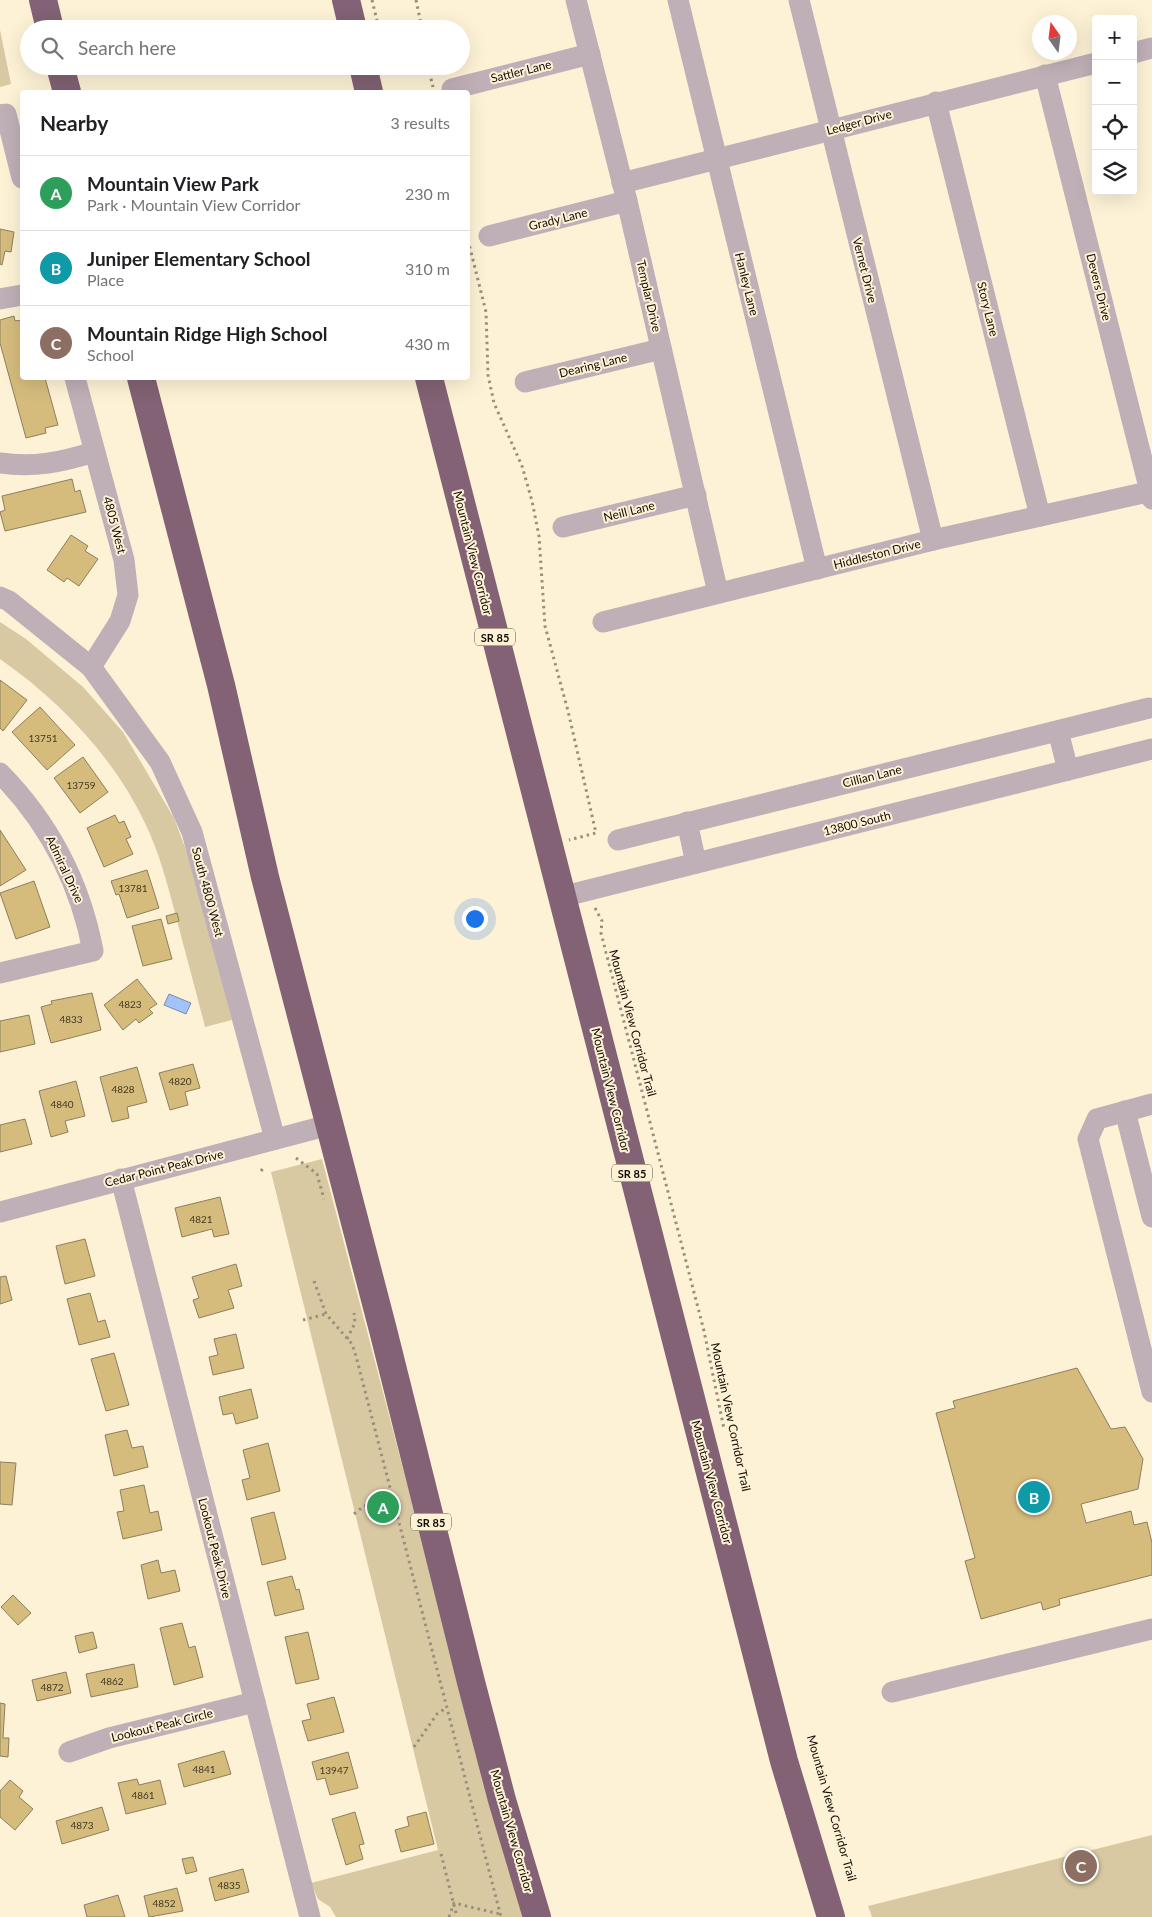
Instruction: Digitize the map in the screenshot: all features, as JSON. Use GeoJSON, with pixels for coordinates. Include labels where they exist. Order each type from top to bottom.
{"type":"FeatureCollection","features":[{"type":"Feature","properties":{"kind":"highway"},"geometry":{"type":"LineString","coordinates":[[42,0],[48,20]]}},
{"type":"Feature","properties":{"kind":"highway"},"geometry":{"type":"LineString","coordinates":[[346,0],[352,20]]}},
{"type":"Feature","properties":{"kind":"highway"},"geometry":{"type":"LineString","coordinates":[[62,75],[66,90]]}},
{"type":"Feature","properties":{"kind":"highway"},"geometry":{"type":"LineString","coordinates":[[365,75],[369,90]]}},
{"type":"Feature","properties":{"kind":"highway","name":"Mountain View Corridor"},"geometry":{"type":"LineString","coordinates":[[142,380],[221,685],[266,877],[502,1800],[537,1917]]}},
{"type":"Feature","properties":{"kind":"highway","name":"Mountain View Corridor"},"geometry":{"type":"LineString","coordinates":[[430,380],[784,1761],[831,1917]]}},
{"type":"Feature","properties":{"kind":"street","name":"Templar Drive"},"geometry":{"type":"LineString","coordinates":[[576,0],[625,192],[718,593]]}},
{"type":"Feature","properties":{"kind":"street","name":"Hanley Lane"},"geometry":{"type":"LineString","coordinates":[[678,0],[817,568]]}},
{"type":"Feature","properties":{"kind":"street","name":"Vernet Drive"},"geometry":{"type":"LineString","coordinates":[[799,0],[933,540]]}},
{"type":"Feature","properties":{"kind":"street"},"geometry":{"type":"LineString","coordinates":[[1137,52],[1152,48]]}},
{"type":"Feature","properties":{"kind":"street","name":"Sattler Lane"},"geometry":{"type":"LineString","coordinates":[[443,90],[590,54]]}},
{"type":"Feature","properties":{"kind":"street","name":"Ledger Drive"},"geometry":{"type":"LineString","coordinates":[[625,192],[717,158],[1092,63]]}},
{"type":"Feature","properties":{"kind":"street","name":"Devers Drive"},"geometry":{"type":"LineString","coordinates":[[1045,75],[1151,494]]}},
{"type":"Feature","properties":{"kind":"street","name":"Story Lane"},"geometry":{"type":"LineString","coordinates":[[936,102],[1040,516]]}},
{"type":"Feature","properties":{"kind":"street"},"geometry":{"type":"LineString","coordinates":[[3,115],[20,171]]}},
{"type":"Feature","properties":{"kind":"street","name":"Grady Lane"},"geometry":{"type":"LineString","coordinates":[[488,236],[625,192]]}},
{"type":"Feature","properties":{"kind":"street"},"geometry":{"type":"LineString","coordinates":[[0,299],[20,295]]}},
{"type":"Feature","properties":{"kind":"street","name":"Dearing Lane"},"geometry":{"type":"LineString","coordinates":[[525,382],[661,349]]}},
{"type":"Feature","properties":{"kind":"street","name":"4805 West"},"geometry":{"type":"LineString","coordinates":[[75,380],[124,560],[128,595],[120,621],[91,667]]}},
{"type":"Feature","properties":{"kind":"street"},"geometry":{"type":"LineString","coordinates":[[0,463],[23,466],[48,464],[94,452]]}},
{"type":"Feature","properties":{"kind":"street","name":"Hiddleston Drive"},"geometry":{"type":"LineString","coordinates":[[603,622],[933,540],[1151,494]]}},
{"type":"Feature","properties":{"kind":"street","name":"Neill Lane"},"geometry":{"type":"LineString","coordinates":[[563,527],[696,495]]}},
{"type":"Feature","properties":{"kind":"street","name":"South 4800 West"},"geometry":{"type":"LineString","coordinates":[[0,597],[9,601],[91,667],[160,762],[192,832],[275,1139]]}},
{"type":"Feature","properties":{"kind":"street","name":"Cillian Lane"},"geometry":{"type":"LineString","coordinates":[[618,840],[1149,708]]}},
{"type":"Feature","properties":{"kind":"street"},"geometry":{"type":"LineString","coordinates":[[1058,731],[1068,770]]}},
{"type":"Feature","properties":{"kind":"street","name":"13800 South"},"geometry":{"type":"LineString","coordinates":[[561,897],[1152,749]]}},
{"type":"Feature","properties":{"kind":"street","name":"Admiral Drive"},"geometry":{"type":"LineString","coordinates":[[0,773],[34,812],[63,858],[81,902],[93,950],[0,974]]}},
{"type":"Feature","properties":{"kind":"street"},"geometry":{"type":"LineString","coordinates":[[687,822],[696,863]]}},
{"type":"Feature","properties":{"kind":"street"},"geometry":{"type":"LineString","coordinates":[[1152,1104],[1097,1119],[1088,1139],[1152,1392]]}},
{"type":"Feature","properties":{"kind":"street"},"geometry":{"type":"LineString","coordinates":[[1125,1111],[1152,1217]]}},
{"type":"Feature","properties":{"kind":"street","name":"Cedar Point Peak Drive"},"geometry":{"type":"LineString","coordinates":[[0,1212],[329,1126]]}},
{"type":"Feature","properties":{"kind":"street","name":"Lookout Peak Drive"},"geometry":{"type":"LineString","coordinates":[[121,1179],[310,1917]]}},
{"type":"Feature","properties":{"kind":"street"},"geometry":{"type":"LineString","coordinates":[[892,1692],[1152,1629]]}},
{"type":"Feature","properties":{"kind":"street","name":"Lookout Peak Circle"},"geometry":{"type":"LineString","coordinates":[[69,1752],[109,1738],[255,1702]]}},
{"type":"Feature","properties":{"kind":"path"},"geometry":{"type":"LineString","coordinates":[[372,0],[377,20]]}},
{"type":"Feature","properties":{"kind":"path"},"geometry":{"type":"LineString","coordinates":[[416,0],[420,20]]}},
{"type":"Feature","properties":{"kind":"path"},"geometry":{"type":"LineString","coordinates":[[434,75],[443,90]]}},
{"type":"Feature","properties":{"kind":"path"},"geometry":{"type":"LineString","coordinates":[[470,248],[486,312],[488,375],[494,403],[522,466],[532,500],[539,536],[545,626],[568,711],[596,833],[569,840]]}},
{"type":"Feature","properties":{"kind":"path","name":"Mountain View Corridor Trail"},"geometry":{"type":"LineString","coordinates":[[599,919],[602,921],[601,933],[603,943],[704,1331],[725,1437]]}},
{"type":"Feature","properties":{"kind":"path"},"geometry":{"type":"LineString","coordinates":[[296,1158],[317,1174],[325,1202]]}},
{"type":"Feature","properties":{"kind":"path"},"geometry":{"type":"LineString","coordinates":[[314,1281],[326,1314],[347,1338],[356,1356],[501,1915],[454,1904]]}},
{"type":"Feature","properties":{"kind":"path"},"geometry":{"type":"LineString","coordinates":[[347,1338],[355,1323],[352,1304]]}},
{"type":"Feature","properties":{"kind":"path"},"geometry":{"type":"LineString","coordinates":[[304,1320],[326,1314]]}},
{"type":"Feature","properties":{"kind":"path"},"geometry":{"type":"LineString","coordinates":[[354,1514],[364,1506],[393,1499]]}},
{"type":"Feature","properties":{"kind":"path"},"geometry":{"type":"LineString","coordinates":[[414,1747],[437,1714],[446,1708]]}},
{"type":"Feature","properties":{"kind":"path"},"geometry":{"type":"LineString","coordinates":[[441,1854],[457,1917]]}},
{"type":"Feature","properties":{"kind":"path"},"geometry":{"type":"LineString","coordinates":[[449,1917],[454,1904]]}},
{"type":"Feature","properties":{"kind":"shaded area"},"geometry":{"type":"Polygon","coordinates":[[[0,30],[11,84],[0,87],[0,30]]]}},
{"type":"Feature","properties":{"kind":"shaded area"},"geometry":{"type":"Polygon","coordinates":[[[0,622],[26,639],[83,687],[123,732],[174,818],[194,871],[232,1020],[205,1027],[167,883],[145,823],[117,775],[83,732],[43,693],[0,659],[0,622]]]}},
{"type":"Feature","properties":{"kind":"shaded area"},"geometry":{"type":"Polygon","coordinates":[[[322,1159],[501,1843],[523,1917],[336,1917],[330,1907],[318,1899],[311,1883],[438,1850],[271,1172],[322,1159]]]}},
{"type":"Feature","properties":{"kind":"shaded area"},"geometry":{"type":"Polygon","coordinates":[[[1152,1835],[1152,1917],[872,1917],[868,1906],[1152,1835]]]}},
{"type":"Feature","properties":{"kind":"water"},"geometry":{"type":"Polygon","coordinates":[[[169,994],[191,1003],[186,1014],[164,1005],[169,994]]]}},
{"type":"Feature","properties":{"kind":"building"},"geometry":{"type":"Polygon","coordinates":[[[0,229],[14,232],[11,252],[5,251],[2,265],[0,264],[0,229]]]}},
{"type":"Feature","properties":{"kind":"building"},"geometry":{"type":"Polygon","coordinates":[[[14,316],[15,321],[20,320],[20,380],[46,380],[58,425],[45,428],[46,433],[26,438],[0,343],[0,320],[14,316]]]}},
{"type":"Feature","properties":{"kind":"building"},"geometry":{"type":"Polygon","coordinates":[[[72,479],[75,492],[80,490],[86,512],[5,531],[0,512],[5,510],[2,496],[72,479]]]}},
{"type":"Feature","properties":{"kind":"building"},"geometry":{"type":"Polygon","coordinates":[[[71,535],[88,546],[85,551],[98,559],[79,586],[67,578],[64,582],[47,570],[71,535]]]}},
{"type":"Feature","properties":{"kind":"building"},"geometry":{"type":"Polygon","coordinates":[[[0,680],[27,700],[3,731],[0,728],[0,680]]]}},
{"type":"Feature","properties":{"kind":"building"},"geometry":{"type":"Polygon","coordinates":[[[40,707],[75,745],[47,770],[12,732],[40,707]]]}},
{"type":"Feature","properties":{"kind":"building"},"geometry":{"type":"Polygon","coordinates":[[[83,757],[108,792],[80,813],[54,778],[83,757]]]}},
{"type":"Feature","properties":{"kind":"building"},"geometry":{"type":"Polygon","coordinates":[[[115,815],[119,823],[124,821],[131,837],[126,839],[133,854],[104,867],[87,828],[115,815]]]}},
{"type":"Feature","properties":{"kind":"building"},"geometry":{"type":"Polygon","coordinates":[[[0,830],[26,870],[0,886],[0,830]]]}},
{"type":"Feature","properties":{"kind":"building"},"geometry":{"type":"Polygon","coordinates":[[[147,870],[159,908],[127,918],[119,894],[116,895],[111,881],[147,870]]]}},
{"type":"Feature","properties":{"kind":"building"},"geometry":{"type":"Polygon","coordinates":[[[34,881],[50,927],[16,939],[0,893],[34,881]]]}},
{"type":"Feature","properties":{"kind":"building"},"geometry":{"type":"Polygon","coordinates":[[[177,913],[179,921],[168,924],[166,916],[177,913]]]}},
{"type":"Feature","properties":{"kind":"building"},"geometry":{"type":"Polygon","coordinates":[[[161,919],[172,959],[143,966],[132,926],[161,919]]]}},
{"type":"Feature","properties":{"kind":"building"},"geometry":{"type":"Polygon","coordinates":[[[137,979],[157,1004],[149,1009],[153,1013],[139,1023],[136,1019],[123,1030],[104,1005],[137,979]]]}},
{"type":"Feature","properties":{"kind":"building"},"geometry":{"type":"Polygon","coordinates":[[[92,993],[101,1030],[51,1043],[41,1007],[52,1004],[51,1001],[92,993]]]}},
{"type":"Feature","properties":{"kind":"building"},"geometry":{"type":"Polygon","coordinates":[[[29,1015],[35,1044],[0,1052],[0,1021],[29,1015]]]}},
{"type":"Feature","properties":{"kind":"building"},"geometry":{"type":"Polygon","coordinates":[[[193,1064],[200,1088],[185,1092],[188,1105],[170,1110],[159,1073],[193,1064]]]}},
{"type":"Feature","properties":{"kind":"building"},"geometry":{"type":"Polygon","coordinates":[[[137,1067],[147,1102],[127,1107],[129,1118],[112,1122],[100,1077],[137,1067]]]}},
{"type":"Feature","properties":{"kind":"building"},"geometry":{"type":"Polygon","coordinates":[[[76,1081],[85,1116],[65,1121],[68,1132],[51,1137],[39,1091],[76,1081]]]}},
{"type":"Feature","properties":{"kind":"building"},"geometry":{"type":"Polygon","coordinates":[[[25,1119],[32,1144],[0,1152],[0,1125],[25,1119]]]}},
{"type":"Feature","properties":{"kind":"building"},"geometry":{"type":"Polygon","coordinates":[[[220,1197],[229,1234],[214,1237],[212,1229],[182,1237],[175,1208],[220,1197]]]}},
{"type":"Feature","properties":{"kind":"building"},"geometry":{"type":"Polygon","coordinates":[[[85,1239],[95,1276],[65,1284],[56,1246],[85,1239]]]}},
{"type":"Feature","properties":{"kind":"building"},"geometry":{"type":"Polygon","coordinates":[[[236,1264],[242,1286],[228,1290],[234,1308],[199,1318],[193,1300],[199,1298],[192,1277],[236,1264]]]}},
{"type":"Feature","properties":{"kind":"building"},"geometry":{"type":"Polygon","coordinates":[[[6,1276],[12,1300],[0,1304],[0,1277],[6,1276]]]}},
{"type":"Feature","properties":{"kind":"building"},"geometry":{"type":"Polygon","coordinates":[[[90,1293],[98,1322],[105,1320],[110,1337],[79,1345],[67,1299],[90,1293]]]}},
{"type":"Feature","properties":{"kind":"building"},"geometry":{"type":"Polygon","coordinates":[[[236,1334],[244,1368],[213,1375],[209,1357],[218,1355],[214,1339],[236,1334]]]}},
{"type":"Feature","properties":{"kind":"building"},"geometry":{"type":"Polygon","coordinates":[[[114,1353],[129,1405],[106,1411],[91,1359],[114,1353]]]}},
{"type":"Feature","properties":{"kind":"building"},"geometry":{"type":"Polygon","coordinates":[[[1077,1368],[1111,1429],[1125,1427],[1143,1459],[1138,1489],[1081,1504],[1086,1523],[1131,1511],[1134,1525],[1147,1522],[1152,1543],[1152,1575],[1059,1599],[1060,1605],[1043,1610],[1041,1602],[981,1619],[965,1561],[975,1558],[936,1413],[955,1408],[953,1401],[1077,1368]]]}},
{"type":"Feature","properties":{"kind":"building"},"geometry":{"type":"Polygon","coordinates":[[[251,1389],[258,1418],[236,1424],[233,1413],[223,1415],[219,1397],[251,1389]]]}},
{"type":"Feature","properties":{"kind":"building"},"geometry":{"type":"Polygon","coordinates":[[[127,1430],[132,1448],[143,1446],[148,1467],[114,1476],[105,1435],[127,1430]]]}},
{"type":"Feature","properties":{"kind":"building"},"geometry":{"type":"Polygon","coordinates":[[[268,1443],[280,1491],[247,1500],[242,1480],[250,1478],[243,1450],[268,1443]]]}},
{"type":"Feature","properties":{"kind":"building"},"geometry":{"type":"Polygon","coordinates":[[[0,1462],[16,1463],[12,1505],[0,1504],[0,1462]]]}},
{"type":"Feature","properties":{"kind":"building"},"geometry":{"type":"Polygon","coordinates":[[[144,1485],[150,1513],[158,1511],[162,1530],[123,1539],[117,1512],[124,1511],[120,1490],[144,1485]]]}},
{"type":"Feature","properties":{"kind":"building"},"geometry":{"type":"Polygon","coordinates":[[[274,1512],[286,1559],[262,1565],[251,1518],[274,1512]]]}},
{"type":"Feature","properties":{"kind":"building"},"geometry":{"type":"Polygon","coordinates":[[[158,1560],[161,1573],[175,1570],[180,1591],[148,1599],[141,1565],[158,1560]]]}},
{"type":"Feature","properties":{"kind":"building"},"geometry":{"type":"Polygon","coordinates":[[[292,1576],[296,1590],[299,1589],[304,1609],[275,1616],[267,1582],[292,1576]]]}},
{"type":"Feature","properties":{"kind":"building"},"geometry":{"type":"Polygon","coordinates":[[[13,1595],[31,1613],[18,1625],[1,1607],[13,1595]]]}},
{"type":"Feature","properties":{"kind":"building"},"geometry":{"type":"Polygon","coordinates":[[[182,1623],[189,1648],[195,1646],[203,1677],[174,1685],[160,1628],[182,1623]]]}},
{"type":"Feature","properties":{"kind":"building"},"geometry":{"type":"Polygon","coordinates":[[[93,1632],[97,1648],[79,1653],[75,1636],[93,1632]]]}},
{"type":"Feature","properties":{"kind":"building"},"geometry":{"type":"Polygon","coordinates":[[[308,1632],[319,1679],[296,1684],[285,1637],[308,1632]]]}},
{"type":"Feature","properties":{"kind":"building"},"geometry":{"type":"Polygon","coordinates":[[[134,1664],[138,1687],[91,1697],[86,1674],[134,1664]]]}},
{"type":"Feature","properties":{"kind":"building"},"geometry":{"type":"Polygon","coordinates":[[[66,1672],[71,1693],[37,1701],[32,1680],[66,1672]]]}},
{"type":"Feature","properties":{"kind":"building"},"geometry":{"type":"Polygon","coordinates":[[[334,1697],[344,1732],[308,1741],[302,1721],[311,1719],[307,1704],[334,1697]]]}},
{"type":"Feature","properties":{"kind":"building"},"geometry":{"type":"Polygon","coordinates":[[[0,1703],[5,1704],[3,1738],[9,1738],[8,1757],[0,1756],[0,1703]]]}},
{"type":"Feature","properties":{"kind":"building"},"geometry":{"type":"Polygon","coordinates":[[[224,1751],[231,1774],[184,1787],[178,1764],[224,1751]]]}},
{"type":"Feature","properties":{"kind":"building"},"geometry":{"type":"Polygon","coordinates":[[[348,1752],[358,1788],[330,1795],[325,1778],[317,1780],[312,1762],[348,1752]]]}},
{"type":"Feature","properties":{"kind":"building"},"geometry":{"type":"Polygon","coordinates":[[[137,1779],[139,1785],[160,1780],[166,1804],[126,1814],[118,1783],[137,1779]]]}},
{"type":"Feature","properties":{"kind":"building"},"geometry":{"type":"Polygon","coordinates":[[[10,1780],[23,1791],[19,1797],[33,1809],[15,1830],[0,1817],[0,1791],[10,1780]]]}},
{"type":"Feature","properties":{"kind":"building"},"geometry":{"type":"Polygon","coordinates":[[[102,1807],[109,1830],[62,1844],[56,1821],[102,1807]]]}},
{"type":"Feature","properties":{"kind":"building"},"geometry":{"type":"Polygon","coordinates":[[[355,1812],[364,1844],[359,1845],[363,1859],[346,1865],[332,1819],[355,1812]]]}},
{"type":"Feature","properties":{"kind":"building"},"geometry":{"type":"Polygon","coordinates":[[[426,1812],[434,1844],[401,1852],[395,1830],[409,1826],[407,1817],[426,1812]]]}},
{"type":"Feature","properties":{"kind":"building"},"geometry":{"type":"Polygon","coordinates":[[[193,1857],[197,1871],[186,1874],[182,1859],[193,1857]]]}},
{"type":"Feature","properties":{"kind":"building"},"geometry":{"type":"Polygon","coordinates":[[[243,1869],[249,1892],[215,1901],[209,1878],[243,1869]]]}},
{"type":"Feature","properties":{"kind":"building"},"geometry":{"type":"Polygon","coordinates":[[[177,1888],[183,1911],[149,1917],[144,1896],[177,1888]]]}},
{"type":"Feature","properties":{"kind":"building"},"geometry":{"type":"Polygon","coordinates":[[[118,1895],[125,1917],[87,1917],[84,1905],[118,1895]]]}},
{"type":"Feature","properties":{"kind":"place","name":"Juniper Elementary School"},"geometry":{"type":"Point","coordinates":[1034,1497]}},
{"type":"Feature","properties":{"kind":"place","name":"Mountain View Park"},"geometry":{"type":"Point","coordinates":[383,1507]}},
{"type":"Feature","properties":{"kind":"place","name":"Mountain Ridge High School"},"geometry":{"type":"Point","coordinates":[1081,1866]}}]}
